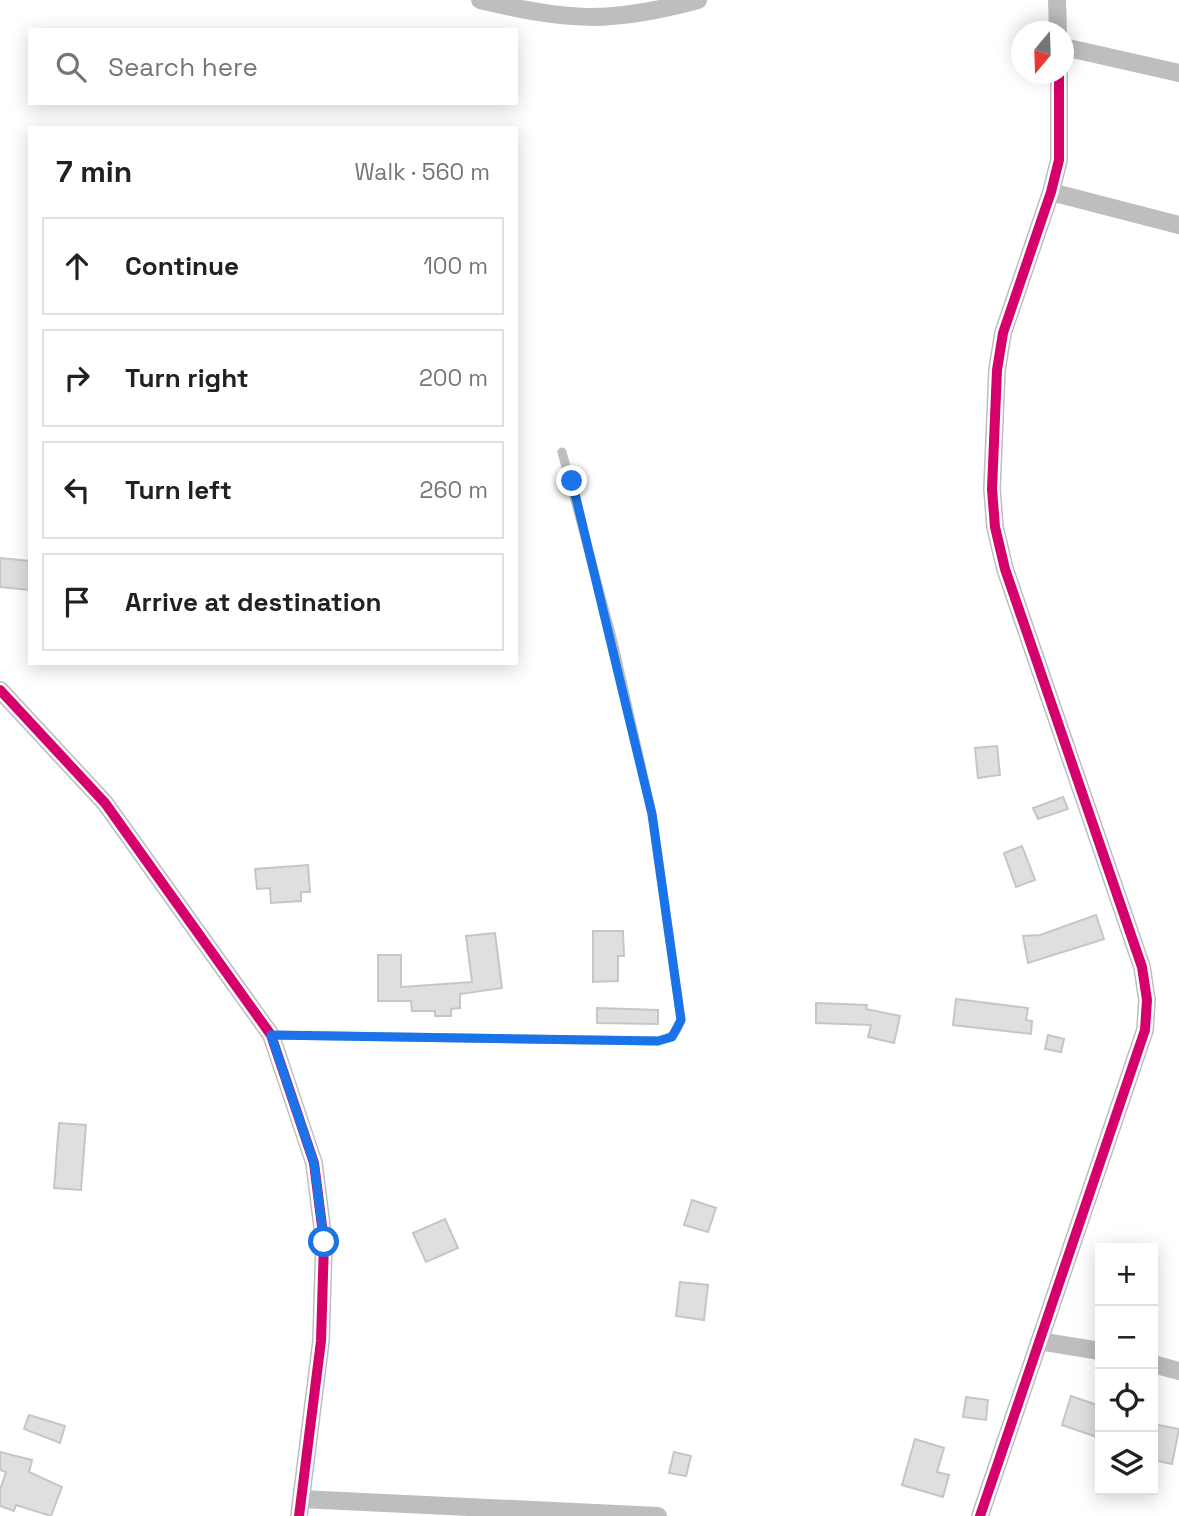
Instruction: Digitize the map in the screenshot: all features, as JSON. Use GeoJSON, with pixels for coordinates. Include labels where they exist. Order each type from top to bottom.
{"type":"FeatureCollection","features":[{"type":"Feature","properties":{"kind":"street"},"geometry":{"type":"LineString","coordinates":[[480,0],[543,15],[598,19],[636,15],[698,0]]}},
{"type":"Feature","properties":{"kind":"street"},"geometry":{"type":"LineString","coordinates":[[1057,0],[1058,21]]}},
{"type":"Feature","properties":{"kind":"street"},"geometry":{"type":"LineString","coordinates":[[1074,49],[1179,73]]}},
{"type":"Feature","properties":{"kind":"street"},"geometry":{"type":"LineString","coordinates":[[980,1516],[1145,1030],[1147,1000],[1142,967],[1005,569],[995,527],[992,489],[997,370],[1003,333],[1051,192],[1059,160],[1059,84]]}},
{"type":"Feature","properties":{"kind":"street"},"geometry":{"type":"LineString","coordinates":[[1051,192],[1179,225]]}},
{"type":"Feature","properties":{"kind":"street"},"geometry":{"type":"LineString","coordinates":[[0,690],[105,803],[271,1035],[314,1163],[324,1242],[321,1341],[300,1508],[658,1516]]}},
{"type":"Feature","properties":{"kind":"street"},"geometry":{"type":"LineString","coordinates":[[1039,1341],[1095,1350]]}},
{"type":"Feature","properties":{"kind":"street"},"geometry":{"type":"LineString","coordinates":[[1158,1365],[1179,1371]]}},
{"type":"Feature","properties":{"kind":"lane"},"geometry":{"type":"LineString","coordinates":[[271,1035],[658,1041],[672,1037],[677,1032],[681,1020],[652,814],[613,641],[562,452]]}},
{"type":"Feature","properties":{"kind":"building"},"geometry":{"type":"Polygon","coordinates":[[[0,558],[28,561],[28,590],[0,587],[0,558]]]}},
{"type":"Feature","properties":{"kind":"building"},"geometry":{"type":"Polygon","coordinates":[[[997,746],[1000,775],[978,778],[975,748],[997,746]]]}},
{"type":"Feature","properties":{"kind":"building"},"geometry":{"type":"Polygon","coordinates":[[[1063,797],[1068,809],[1038,819],[1033,808],[1063,797]]]}},
{"type":"Feature","properties":{"kind":"building"},"geometry":{"type":"Polygon","coordinates":[[[1022,846],[1035,880],[1016,887],[1004,853],[1022,846]]]}},
{"type":"Feature","properties":{"kind":"building"},"geometry":{"type":"Polygon","coordinates":[[[308,865],[310,892],[301,892],[301,901],[271,903],[270,888],[257,889],[255,869],[308,865]]]}},
{"type":"Feature","properties":{"kind":"building"},"geometry":{"type":"Polygon","coordinates":[[[1096,915],[1104,939],[1028,963],[1023,936],[1040,935],[1096,915]]]}},
{"type":"Feature","properties":{"kind":"building"},"geometry":{"type":"Polygon","coordinates":[[[593,931],[623,931],[624,956],[618,956],[618,981],[593,982],[593,931]]]}},
{"type":"Feature","properties":{"kind":"building"},"geometry":{"type":"Polygon","coordinates":[[[495,933],[502,988],[460,994],[460,1008],[451,1009],[451,1016],[435,1016],[435,1011],[412,1011],[411,1001],[378,1001],[378,955],[401,955],[401,987],[472,982],[466,936],[495,933]]]}},
{"type":"Feature","properties":{"kind":"building"},"geometry":{"type":"Polygon","coordinates":[[[956,999],[1028,1008],[1026,1020],[1032,1021],[1031,1034],[953,1025],[956,999]]]}},
{"type":"Feature","properties":{"kind":"building"},"geometry":{"type":"Polygon","coordinates":[[[816,1003],[867,1005],[866,1009],[900,1016],[894,1043],[868,1037],[871,1025],[816,1023],[816,1003]]]}},
{"type":"Feature","properties":{"kind":"building"},"geometry":{"type":"Polygon","coordinates":[[[597,1008],[658,1010],[658,1024],[597,1023],[597,1008]]]}},
{"type":"Feature","properties":{"kind":"building"},"geometry":{"type":"Polygon","coordinates":[[[1048,1035],[1064,1039],[1061,1052],[1045,1049],[1048,1035]]]}},
{"type":"Feature","properties":{"kind":"building"},"geometry":{"type":"Polygon","coordinates":[[[59,1123],[86,1125],[81,1190],[54,1188],[59,1123]]]}},
{"type":"Feature","properties":{"kind":"building"},"geometry":{"type":"Polygon","coordinates":[[[692,1200],[716,1208],[708,1232],[684,1225],[692,1200]]]}},
{"type":"Feature","properties":{"kind":"building"},"geometry":{"type":"Polygon","coordinates":[[[445,1219],[458,1248],[426,1262],[413,1233],[445,1219]]]}},
{"type":"Feature","properties":{"kind":"building"},"geometry":{"type":"Polygon","coordinates":[[[680,1282],[708,1285],[704,1320],[676,1316],[680,1282]]]}},
{"type":"Feature","properties":{"kind":"building"},"geometry":{"type":"Polygon","coordinates":[[[1071,1396],[1095,1404],[1095,1436],[1062,1425],[1071,1396]]]}},
{"type":"Feature","properties":{"kind":"building"},"geometry":{"type":"Polygon","coordinates":[[[966,1397],[988,1400],[986,1420],[963,1417],[966,1397]]]}},
{"type":"Feature","properties":{"kind":"building"},"geometry":{"type":"Polygon","coordinates":[[[29,1415],[65,1426],[60,1443],[24,1429],[29,1415]]]}},
{"type":"Feature","properties":{"kind":"building"},"geometry":{"type":"Polygon","coordinates":[[[1158,1425],[1179,1429],[1172,1464],[1158,1461],[1158,1425]]]}},
{"type":"Feature","properties":{"kind":"building"},"geometry":{"type":"Polygon","coordinates":[[[915,1439],[944,1448],[937,1472],[949,1475],[943,1497],[902,1485],[915,1439]]]}},
{"type":"Feature","properties":{"kind":"building"},"geometry":{"type":"Polygon","coordinates":[[[0,1452],[32,1460],[29,1472],[62,1487],[51,1516],[16,1505],[14,1511],[0,1506],[0,1490],[6,1472],[0,1470],[0,1452]]]}},
{"type":"Feature","properties":{"kind":"building"},"geometry":{"type":"Polygon","coordinates":[[[674,1452],[691,1456],[686,1476],[669,1473],[674,1452]]]}},
{"type":"Feature","properties":{"kind":"cycle path"},"geometry":{"type":"LineString","coordinates":[[980,1516],[1145,1030],[1147,1000],[1142,967],[1005,569],[995,527],[992,489],[997,370],[1003,333],[1051,192],[1059,160],[1059,84]]}},
{"type":"Feature","properties":{"kind":"cycle path"},"geometry":{"type":"LineString","coordinates":[[0,690],[105,803],[271,1035],[314,1163],[324,1242],[321,1341],[299,1516]]}},
{"type":"Feature","properties":{"kind":"route"},"geometry":{"type":"LineString","coordinates":[[324,1242],[314,1163],[271,1035],[658,1041],[672,1037],[681,1020],[652,814],[613,641],[572,481]]}}]}
